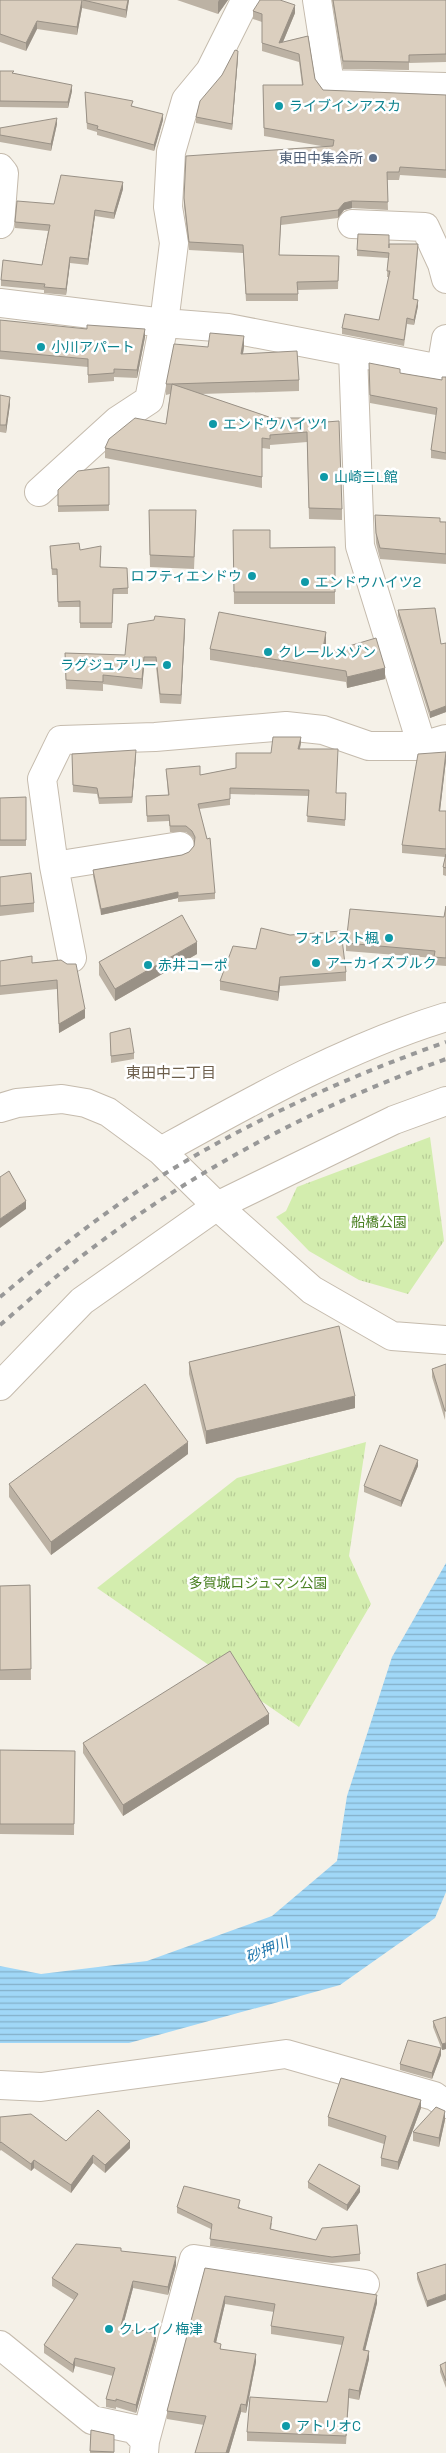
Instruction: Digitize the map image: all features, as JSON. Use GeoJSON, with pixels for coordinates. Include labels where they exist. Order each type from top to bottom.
{"type":"FeatureCollection","features":[{"type":"Feature","properties":{"kind":"street"},"geometry":{"type":"LineString","coordinates":[[39,492],[117,421],[149,400],[164,323],[174,243],[168,207],[171,152],[186,100],[210,71],[243,5],[248,0]]}},
{"type":"Feature","properties":{"kind":"street"},"geometry":{"type":"LineString","coordinates":[[317,0],[330,84],[446,87]]}},
{"type":"Feature","properties":{"kind":"street"},"geometry":{"type":"LineString","coordinates":[[0,168],[4,172],[0,224]]}},
{"type":"Feature","properties":{"kind":"street"},"geometry":{"type":"LineString","coordinates":[[352,224],[425,227],[442,264],[446,279]]}},
{"type":"Feature","properties":{"kind":"street"},"geometry":{"type":"LineString","coordinates":[[0,303],[164,323],[228,328],[443,370],[446,339]]}},
{"type":"Feature","properties":{"kind":"street"},"geometry":{"type":"LineString","coordinates":[[72,958],[54,866],[42,779],[61,740],[155,737],[286,726],[323,730],[369,746],[434,743],[360,546],[353,353]]}},
{"type":"Feature","properties":{"kind":"street"},"geometry":{"type":"LineString","coordinates":[[54,866],[180,846]]}},
{"type":"Feature","properties":{"kind":"street"},"geometry":{"type":"LineString","coordinates":[[161,1151],[244,1104],[343,1056],[446,1017]]}},
{"type":"Feature","properties":{"kind":"street"},"geometry":{"type":"LineString","coordinates":[[0,1108],[17,1103],[62,1099],[86,1103],[108,1112],[161,1151],[217,1206],[312,1290],[392,1336],[446,1340]]}},
{"type":"Feature","properties":{"kind":"street"},"geometry":{"type":"LineString","coordinates":[[0,1386],[82,1301],[217,1206],[394,1120],[446,1101]]}},
{"type":"Feature","properties":{"kind":"street"},"geometry":{"type":"LineString","coordinates":[[0,2085],[41,2087],[286,2054],[442,2095]]}},
{"type":"Feature","properties":{"kind":"street"},"geometry":{"type":"LineString","coordinates":[[145,2447],[194,2259],[365,2284]]}},
{"type":"Feature","properties":{"kind":"street"},"geometry":{"type":"LineString","coordinates":[[0,2345],[92,2420],[134,2429],[145,2447]]}},
{"type":"Feature","properties":{"kind":"green space","name":"船橋公園"},"geometry":{"type":"Polygon","coordinates":[[[430,1137],[444,1241],[408,1294],[359,1280],[309,1251],[276,1217],[286,1211],[297,1187],[430,1137]]]}},
{"type":"Feature","properties":{"kind":"green space","name":"多賀城ロジュマン公園"},"geometry":{"type":"Polygon","coordinates":[[[366,1442],[349,1556],[371,1604],[299,1727],[97,1588],[237,1478],[366,1442]]]}},
{"type":"Feature","properties":{"kind":"water","name":"砂押川"},"geometry":{"type":"Polygon","coordinates":[[[446,1563],[446,1892],[435,1918],[340,1985],[129,2043],[0,2043],[0,1966],[41,1974],[147,1961],[272,1916],[337,1861],[347,1796],[392,1657],[446,1563]]]}},
{"type":"Feature","properties":{"kind":"building"},"geometry":{"type":"Polygon","coordinates":[[[0,0],[82,0],[77,27],[37,21],[26,43],[0,34],[0,0]]]}},
{"type":"Feature","properties":{"kind":"building"},"geometry":{"type":"Polygon","coordinates":[[[83,0],[128,0],[126,10],[83,0]]]}},
{"type":"Feature","properties":{"kind":"building"},"geometry":{"type":"Polygon","coordinates":[[[260,0],[280,0],[295,5],[279,43],[308,36],[315,79],[323,90],[446,95],[446,170],[400,167],[399,172],[387,172],[388,202],[352,201],[344,203],[338,210],[281,217],[279,255],[339,256],[338,281],[297,282],[298,294],[246,294],[243,245],[189,242],[184,198],[186,156],[333,146],[334,140],[264,128],[263,85],[303,85],[299,54],[262,43],[262,14],[253,11],[260,0]]]}},
{"type":"Feature","properties":{"kind":"building"},"geometry":{"type":"Polygon","coordinates":[[[333,0],[446,0],[446,54],[409,55],[409,62],[343,61],[333,0]]]}},
{"type":"Feature","properties":{"kind":"building"},"geometry":{"type":"Polygon","coordinates":[[[235,50],[238,51],[232,124],[196,117],[200,101],[222,75],[235,50]]]}},
{"type":"Feature","properties":{"kind":"building"},"geometry":{"type":"Polygon","coordinates":[[[0,71],[14,71],[12,73],[72,85],[68,102],[0,101],[0,71]]]}},
{"type":"Feature","properties":{"kind":"building"},"geometry":{"type":"Polygon","coordinates":[[[85,92],[133,101],[131,106],[163,114],[154,145],[97,129],[98,126],[87,123],[85,92]]]}},
{"type":"Feature","properties":{"kind":"building"},"geometry":{"type":"Polygon","coordinates":[[[57,118],[51,144],[0,135],[0,128],[57,118]]]}},
{"type":"Feature","properties":{"kind":"building"},"geometry":{"type":"Polygon","coordinates":[[[61,175],[123,182],[114,213],[95,210],[88,259],[70,257],[66,289],[44,287],[45,284],[1,280],[3,260],[42,265],[50,225],[15,222],[17,201],[54,204],[61,175]]]}},
{"type":"Feature","properties":{"kind":"building"},"geometry":{"type":"Polygon","coordinates":[[[358,234],[389,235],[389,244],[418,244],[413,299],[418,300],[414,320],[407,318],[404,340],[342,328],[345,314],[379,320],[390,271],[387,271],[389,253],[357,250],[358,234]]]}},
{"type":"Feature","properties":{"kind":"building"},"geometry":{"type":"Polygon","coordinates":[[[0,320],[87,329],[87,325],[145,329],[137,370],[114,369],[114,373],[88,375],[88,359],[0,351],[0,320]]]}},
{"type":"Feature","properties":{"kind":"building"},"geometry":{"type":"Polygon","coordinates":[[[210,333],[244,336],[241,354],[297,351],[299,380],[166,384],[174,344],[208,347],[210,333]]]}},
{"type":"Feature","properties":{"kind":"building"},"geometry":{"type":"Polygon","coordinates":[[[369,363],[400,369],[400,373],[442,380],[442,377],[446,377],[446,453],[431,450],[437,408],[370,395],[369,363]]]}},
{"type":"Feature","properties":{"kind":"building"},"geometry":{"type":"Polygon","coordinates":[[[172,384],[272,418],[312,418],[313,423],[339,421],[342,509],[309,508],[307,432],[270,435],[270,439],[262,438],[262,477],[105,448],[109,439],[135,418],[166,424],[172,384]]]}},
{"type":"Feature","properties":{"kind":"building"},"geometry":{"type":"Polygon","coordinates":[[[0,395],[10,397],[6,425],[0,425],[0,395]]]}},
{"type":"Feature","properties":{"kind":"building"},"geometry":{"type":"Polygon","coordinates":[[[109,467],[109,505],[58,506],[58,490],[78,471],[109,467]]]}},
{"type":"Feature","properties":{"kind":"building"},"geometry":{"type":"Polygon","coordinates":[[[149,510],[196,510],[194,557],[150,555],[149,510]]]}},
{"type":"Feature","properties":{"kind":"building"},"geometry":{"type":"Polygon","coordinates":[[[375,515],[440,518],[440,522],[446,522],[446,554],[380,548],[376,533],[375,515]]]}},
{"type":"Feature","properties":{"kind":"building"},"geometry":{"type":"Polygon","coordinates":[[[233,530],[270,530],[270,548],[335,547],[335,592],[234,592],[233,530]]]}},
{"type":"Feature","properties":{"kind":"building"},"geometry":{"type":"Polygon","coordinates":[[[79,543],[80,550],[101,546],[100,567],[127,568],[128,588],[113,589],[112,623],[80,623],[80,601],[58,602],[57,569],[52,569],[50,546],[79,543]]]}},
{"type":"Feature","properties":{"kind":"building"},"geometry":{"type":"Polygon","coordinates":[[[435,608],[441,644],[446,643],[446,706],[430,712],[398,610],[435,608]]]}},
{"type":"Feature","properties":{"kind":"building"},"geometry":{"type":"Polygon","coordinates":[[[219,612],[326,632],[322,654],[376,638],[385,668],[347,677],[346,671],[210,649],[219,612]]]}},
{"type":"Feature","properties":{"kind":"building"},"geometry":{"type":"Polygon","coordinates":[[[155,616],[185,619],[181,695],[160,694],[156,657],[144,657],[142,679],[103,675],[103,682],[66,680],[65,653],[125,655],[128,624],[154,620],[155,616]]]}},
{"type":"Feature","properties":{"kind":"building"},"geometry":{"type":"Polygon","coordinates":[[[273,737],[301,737],[298,749],[338,749],[336,793],[346,793],[345,820],[307,816],[309,790],[230,788],[230,799],[198,804],[207,839],[210,838],[215,893],[178,896],[178,892],[101,909],[93,870],[182,855],[189,852],[194,846],[195,837],[192,831],[186,826],[170,826],[169,815],[147,816],[146,796],[169,795],[166,769],[200,766],[200,775],[236,768],[236,753],[271,753],[273,737]]]}},
{"type":"Feature","properties":{"kind":"building"},"geometry":{"type":"Polygon","coordinates":[[[136,750],[132,797],[99,798],[97,788],[73,785],[72,754],[136,750]]]}},
{"type":"Feature","properties":{"kind":"building"},"geometry":{"type":"Polygon","coordinates":[[[446,752],[439,811],[446,811],[446,849],[402,845],[418,754],[446,752]]]}},
{"type":"Feature","properties":{"kind":"building"},"geometry":{"type":"Polygon","coordinates":[[[26,797],[26,840],[0,840],[0,798],[26,797]]]}},
{"type":"Feature","properties":{"kind":"building"},"geometry":{"type":"Polygon","coordinates":[[[446,854],[446,868],[443,867],[446,854]]]}},
{"type":"Feature","properties":{"kind":"building"},"geometry":{"type":"Polygon","coordinates":[[[31,873],[34,903],[0,906],[0,877],[31,873]]]}},
{"type":"Feature","properties":{"kind":"building","name":"フォレスト楓"},"geometry":{"type":"Polygon","coordinates":[[[446,906],[446,958],[434,957],[435,951],[346,943],[350,909],[444,917],[446,906]]]}},
{"type":"Feature","properties":{"kind":"building"},"geometry":{"type":"Polygon","coordinates":[[[182,915],[197,942],[115,989],[99,962],[182,915]]]}},
{"type":"Feature","properties":{"kind":"building"},"geometry":{"type":"Polygon","coordinates":[[[261,928],[290,935],[341,931],[346,972],[280,977],[278,992],[220,981],[233,946],[256,949],[261,928]]]}},
{"type":"Feature","properties":{"kind":"building"},"geometry":{"type":"Polygon","coordinates":[[[32,956],[32,963],[61,960],[67,964],[76,964],[85,1009],[59,1024],[57,980],[0,986],[0,961],[32,956]]]}},
{"type":"Feature","properties":{"kind":"building"},"geometry":{"type":"Polygon","coordinates":[[[130,1028],[134,1053],[111,1056],[110,1033],[130,1028]]]}},
{"type":"Feature","properties":{"kind":"building"},"geometry":{"type":"Polygon","coordinates":[[[9,1171],[26,1201],[0,1219],[0,1177],[9,1171]]]}},
{"type":"Feature","properties":{"kind":"building"},"geometry":{"type":"Polygon","coordinates":[[[339,1326],[355,1396],[206,1431],[189,1362],[339,1326]]]}},
{"type":"Feature","properties":{"kind":"building"},"geometry":{"type":"Polygon","coordinates":[[[446,1364],[446,1411],[445,1411],[432,1369],[446,1364]]]}},
{"type":"Feature","properties":{"kind":"building"},"geometry":{"type":"Polygon","coordinates":[[[145,1384],[188,1442],[51,1542],[9,1484],[145,1384]]]}},
{"type":"Feature","properties":{"kind":"building"},"geometry":{"type":"Polygon","coordinates":[[[380,1445],[418,1460],[401,1501],[364,1486],[380,1445]]]}},
{"type":"Feature","properties":{"kind":"building"},"geometry":{"type":"Polygon","coordinates":[[[30,1585],[31,1669],[0,1670],[0,1586],[30,1585]]]}},
{"type":"Feature","properties":{"kind":"building"},"geometry":{"type":"Polygon","coordinates":[[[230,1651],[269,1714],[123,1805],[83,1743],[230,1651]]]}},
{"type":"Feature","properties":{"kind":"building"},"geometry":{"type":"Polygon","coordinates":[[[0,1750],[75,1751],[74,1824],[0,1824],[0,1750]]]}},
{"type":"Feature","properties":{"kind":"building"},"geometry":{"type":"Polygon","coordinates":[[[446,2017],[446,2043],[442,2044],[433,2021],[446,2017]]]}},
{"type":"Feature","properties":{"kind":"building"},"geometry":{"type":"Polygon","coordinates":[[[408,2040],[441,2048],[432,2073],[400,2064],[408,2040]]]}},
{"type":"Feature","properties":{"kind":"building"},"geometry":{"type":"Polygon","coordinates":[[[341,2078],[421,2100],[398,2162],[381,2158],[386,2136],[328,2117],[341,2078]]]}},
{"type":"Feature","properties":{"kind":"building"},"geometry":{"type":"Polygon","coordinates":[[[436,2107],[445,2111],[439,2138],[413,2132],[436,2107]]]}},
{"type":"Feature","properties":{"kind":"building"},"geometry":{"type":"Polygon","coordinates":[[[98,2110],[130,2141],[105,2165],[93,2155],[71,2185],[34,2160],[31,2164],[0,2143],[0,2117],[31,2114],[66,2141],[98,2110]]]}},
{"type":"Feature","properties":{"kind":"building"},"geometry":{"type":"Polygon","coordinates":[[[319,2164],[360,2186],[347,2205],[308,2182],[319,2164]]]}},
{"type":"Feature","properties":{"kind":"building"},"geometry":{"type":"Polygon","coordinates":[[[184,2186],[240,2200],[238,2208],[272,2217],[270,2229],[316,2240],[322,2228],[357,2225],[360,2254],[332,2257],[210,2239],[212,2224],[177,2207],[184,2186]]]}},
{"type":"Feature","properties":{"kind":"building"},"geometry":{"type":"Polygon","coordinates":[[[76,2244],[121,2248],[121,2251],[176,2257],[168,2287],[133,2281],[120,2329],[156,2333],[136,2405],[116,2399],[116,2401],[106,2399],[115,2368],[75,2358],[73,2365],[44,2345],[78,2294],[52,2278],[76,2244]]]}},
{"type":"Feature","properties":{"kind":"building"},"geometry":{"type":"Polygon","coordinates":[[[446,2264],[446,2294],[427,2301],[417,2273],[446,2264]]]}},
{"type":"Feature","properties":{"kind":"building"},"geometry":{"type":"Polygon","coordinates":[[[205,2268],[377,2295],[363,2350],[369,2351],[359,2391],[349,2389],[346,2436],[247,2432],[250,2397],[327,2402],[344,2337],[271,2326],[275,2304],[225,2296],[214,2342],[221,2344],[220,2349],[256,2354],[246,2405],[241,2404],[226,2453],[195,2453],[206,2416],[167,2411],[205,2268]]]}},
{"type":"Feature","properties":{"kind":"building"},"geometry":{"type":"Polygon","coordinates":[[[446,2362],[446,2381],[440,2365],[446,2362]]]}},
{"type":"Feature","properties":{"kind":"building"},"geometry":{"type":"Polygon","coordinates":[[[91,2430],[114,2435],[114,2452],[90,2451],[91,2430]]]}},
{"type":"Feature","properties":{"kind":"railway"},"geometry":{"type":"LineString","coordinates":[[0,1297],[102,1216],[199,1153],[268,1117],[338,1084],[446,1042]]}},
{"type":"Feature","properties":{"kind":"railway"},"geometry":{"type":"LineString","coordinates":[[0,1325],[68,1267],[120,1228],[208,1170],[301,1120],[397,1077],[446,1059]]}},
{"type":"Feature","properties":{"kind":"place","name":"ライブインアスカ"},"geometry":{"type":"Point","coordinates":[279,106]}},
{"type":"Feature","properties":{"kind":"place","name":"東田中集会所"},"geometry":{"type":"Point","coordinates":[373,158]}},
{"type":"Feature","properties":{"kind":"place","name":"小川アパート"},"geometry":{"type":"Point","coordinates":[41,347]}},
{"type":"Feature","properties":{"kind":"place","name":"エンドウハイツ1"},"geometry":{"type":"Point","coordinates":[213,424]}},
{"type":"Feature","properties":{"kind":"place","name":"山崎三L館"},"geometry":{"type":"Point","coordinates":[324,477]}},
{"type":"Feature","properties":{"kind":"place","name":"ロフティエンドウ"},"geometry":{"type":"Point","coordinates":[252,576]}},
{"type":"Feature","properties":{"kind":"place","name":"エンドウハイツ2"},"geometry":{"type":"Point","coordinates":[305,582]}},
{"type":"Feature","properties":{"kind":"place","name":"クレールメゾン"},"geometry":{"type":"Point","coordinates":[268,652]}},
{"type":"Feature","properties":{"kind":"place","name":"ラグジュアリー"},"geometry":{"type":"Point","coordinates":[167,665]}},
{"type":"Feature","properties":{"kind":"place","name":"フォレスト楓"},"geometry":{"type":"Point","coordinates":[389,938]}},
{"type":"Feature","properties":{"kind":"place","name":"アーカイズブルク"},"geometry":{"type":"Point","coordinates":[316,963]}},
{"type":"Feature","properties":{"kind":"place","name":"赤井コーポ"},"geometry":{"type":"Point","coordinates":[148,965]}},
{"type":"Feature","properties":{"kind":"place","name":"クレイノ梅津"},"geometry":{"type":"Point","coordinates":[109,2329]}},
{"type":"Feature","properties":{"kind":"place","name":"アトリオC"},"geometry":{"type":"Point","coordinates":[286,2426]}},
{"type":"Feature","properties":{"kind":"district","name":"東田中二丁目"},"geometry":{"type":"Point","coordinates":[171,1073]}}]}
